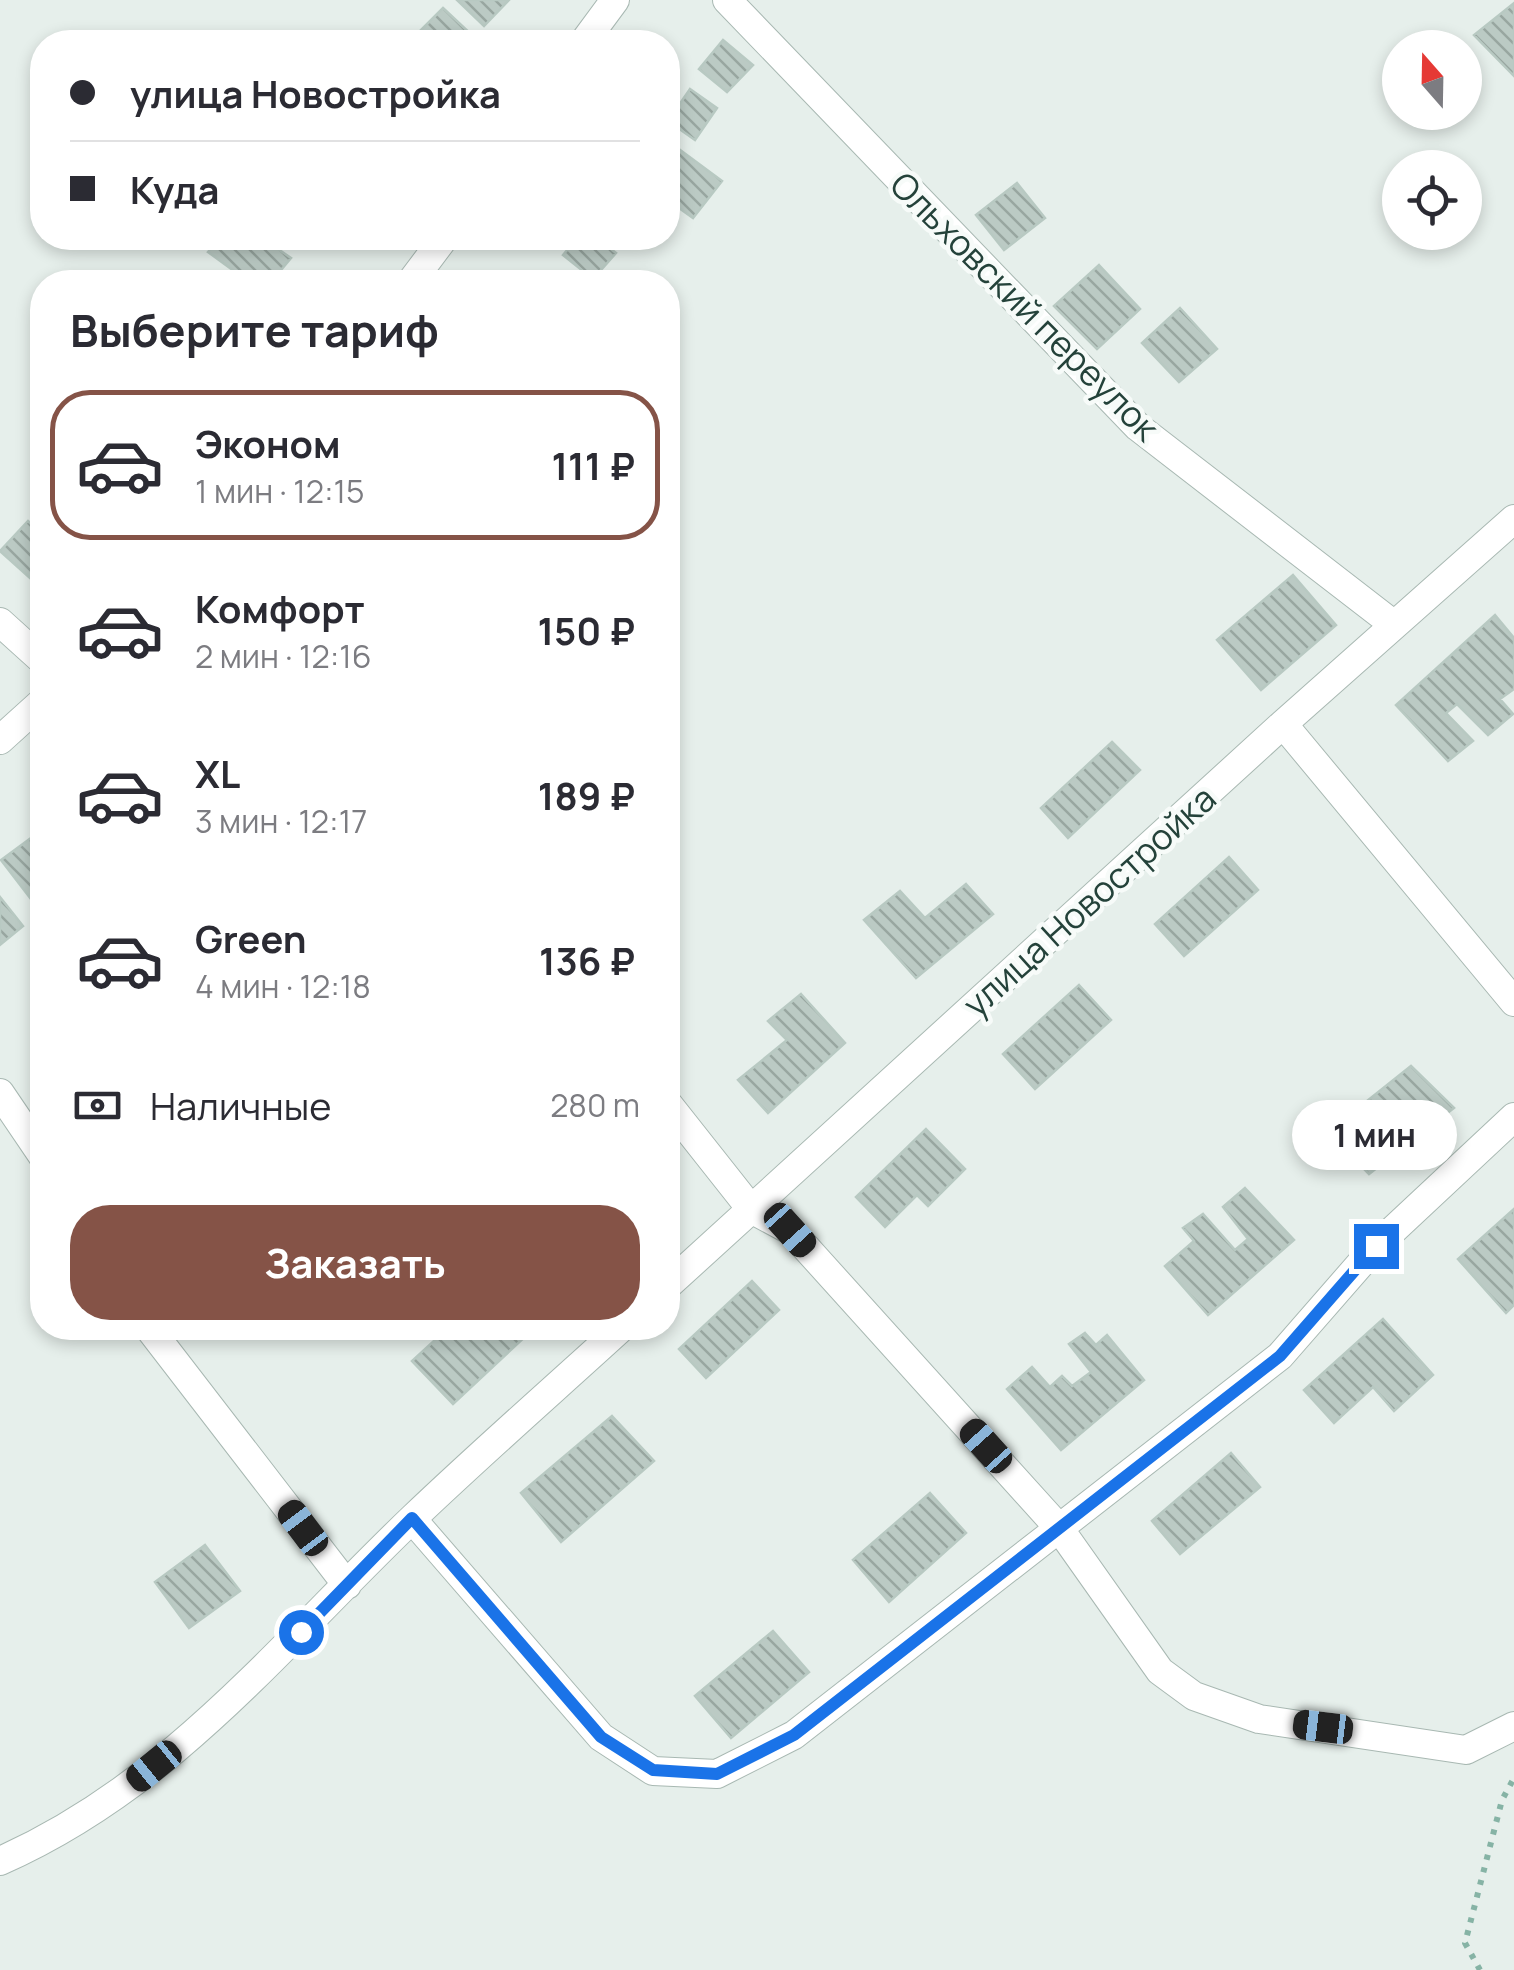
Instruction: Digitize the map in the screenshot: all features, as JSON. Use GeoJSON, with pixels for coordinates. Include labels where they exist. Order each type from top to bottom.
{"type":"FeatureCollection","features":[{"type":"Feature","properties":{"kind":"street"},"geometry":{"type":"LineString","coordinates":[[593,30],[615,0]]}},
{"type":"Feature","properties":{"kind":"street","name":"Ольховский переулок"},"geometry":{"type":"LineString","coordinates":[[727,0],[1138,428],[1393,624]]}},
{"type":"Feature","properties":{"kind":"street","name":"улица Новостройка"},"geometry":{"type":"LineString","coordinates":[[680,1275],[1282,724],[1514,520]]}},
{"type":"Feature","properties":{"kind":"street"},"geometry":{"type":"LineString","coordinates":[[0,622],[30,649]]}},
{"type":"Feature","properties":{"kind":"street"},"geometry":{"type":"LineString","coordinates":[[0,740],[30,713]]}},
{"type":"Feature","properties":{"kind":"street"},"geometry":{"type":"LineString","coordinates":[[1282,724],[1514,1002]]}},
{"type":"Feature","properties":{"kind":"street"},"geometry":{"type":"LineString","coordinates":[[0,1092],[30,1137]]}},
{"type":"Feature","properties":{"kind":"street"},"geometry":{"type":"LineString","coordinates":[[412,1518],[601,1737],[653,1770],[717,1774],[794,1735],[1280,1356],[1376,1246],[1514,1116]]}},
{"type":"Feature","properties":{"kind":"street"},"geometry":{"type":"LineString","coordinates":[[680,1119],[751,1209],[790,1230],[1058,1528],[1160,1671],[1194,1696],[1260,1719],[1466,1750],[1514,1726]]}},
{"type":"Feature","properties":{"kind":"street"},"geometry":{"type":"LineString","coordinates":[[159,1340],[347,1586]]}},
{"type":"Feature","properties":{"kind":"street"},"geometry":{"type":"LineString","coordinates":[[0,1862],[127,1787],[232,1703],[412,1518],[609,1340]]}},
{"type":"Feature","properties":{"kind":"path"},"geometry":{"type":"LineString","coordinates":[[1480,1970],[1465,1943],[1502,1800],[1514,1778]]}},
{"type":"Feature","properties":{"kind":"building"},"geometry":{"type":"Polygon","coordinates":[[[457,0],[509,0],[484,26],[457,0]]]}},
{"type":"Feature","properties":{"kind":"building"},"geometry":{"type":"Polygon","coordinates":[[[1514,3],[1514,76],[1482,43],[1480,30],[1514,3]]]}},
{"type":"Feature","properties":{"kind":"building"},"geometry":{"type":"Polygon","coordinates":[[[443,8],[466,30],[421,30],[443,8]]]}},
{"type":"Feature","properties":{"kind":"building"},"geometry":{"type":"Polygon","coordinates":[[[723,40],[753,65],[727,92],[699,69],[723,40]]]}},
{"type":"Feature","properties":{"kind":"building"},"geometry":{"type":"Polygon","coordinates":[[[690,89],[717,108],[695,140],[680,129],[680,104],[690,89]]]}},
{"type":"Feature","properties":{"kind":"building"},"geometry":{"type":"Polygon","coordinates":[[[680,150],[722,181],[693,218],[680,209],[680,150]]]}},
{"type":"Feature","properties":{"kind":"building"},"geometry":{"type":"Polygon","coordinates":[[[1017,183],[1045,218],[1004,250],[976,215],[1017,183]]]}},
{"type":"Feature","properties":{"kind":"building"},"geometry":{"type":"Polygon","coordinates":[[[279,250],[291,258],[281,270],[233,270],[208,252],[279,250]]]}},
{"type":"Feature","properties":{"kind":"building"},"geometry":{"type":"Polygon","coordinates":[[[567,250],[616,253],[601,270],[582,270],[563,255],[567,250]]]}},
{"type":"Feature","properties":{"kind":"building"},"geometry":{"type":"Polygon","coordinates":[[[1099,265],[1140,309],[1097,349],[1054,306],[1099,265]]]}},
{"type":"Feature","properties":{"kind":"building"},"geometry":{"type":"Polygon","coordinates":[[[1180,308],[1217,349],[1179,382],[1142,343],[1180,308]]]}},
{"type":"Feature","properties":{"kind":"building"},"geometry":{"type":"Polygon","coordinates":[[[28,521],[30,523],[30,578],[0,551],[28,521]]]}},
{"type":"Feature","properties":{"kind":"building"},"geometry":{"type":"Polygon","coordinates":[[[1293,575],[1336,625],[1261,690],[1217,640],[1293,575]]]}},
{"type":"Feature","properties":{"kind":"building"},"geometry":{"type":"Polygon","coordinates":[[[1495,615],[1514,638],[1514,689],[1500,699],[1513,714],[1488,735],[1457,704],[1446,713],[1473,741],[1448,761],[1396,705],[1495,615]]]}},
{"type":"Feature","properties":{"kind":"building"},"geometry":{"type":"Polygon","coordinates":[[[1112,742],[1140,770],[1068,838],[1041,808],[1112,742]]]}},
{"type":"Feature","properties":{"kind":"building"},"geometry":{"type":"Polygon","coordinates":[[[30,839],[30,898],[1,860],[30,839]]]}},
{"type":"Feature","properties":{"kind":"building"},"geometry":{"type":"Polygon","coordinates":[[[1229,857],[1258,890],[1184,956],[1155,924],[1229,857]]]}},
{"type":"Feature","properties":{"kind":"building"},"geometry":{"type":"Polygon","coordinates":[[[966,884],[993,914],[916,978],[864,920],[900,891],[925,918],[966,884]]]}},
{"type":"Feature","properties":{"kind":"building"},"geometry":{"type":"Polygon","coordinates":[[[0,897],[23,926],[0,945],[0,897]]]}},
{"type":"Feature","properties":{"kind":"building"},"geometry":{"type":"Polygon","coordinates":[[[1079,985],[1111,1020],[1035,1089],[1003,1054],[1079,985]]]}},
{"type":"Feature","properties":{"kind":"building"},"geometry":{"type":"Polygon","coordinates":[[[801,994],[845,1043],[768,1113],[738,1080],[787,1040],[768,1021],[801,994]]]}},
{"type":"Feature","properties":{"kind":"building"},"geometry":{"type":"Polygon","coordinates":[[[1411,1066],[1454,1108],[1369,1174],[1328,1132],[1411,1066]]]}},
{"type":"Feature","properties":{"kind":"building"},"geometry":{"type":"Polygon","coordinates":[[[926,1129],[965,1169],[928,1206],[917,1195],[885,1227],[856,1197],[926,1129]]]}},
{"type":"Feature","properties":{"kind":"building"},"geometry":{"type":"Polygon","coordinates":[[[1245,1188],[1294,1240],[1208,1315],[1165,1266],[1194,1241],[1183,1228],[1203,1214],[1235,1250],[1248,1239],[1223,1207],[1245,1188]]]}},
{"type":"Feature","properties":{"kind":"building"},"geometry":{"type":"Polygon","coordinates":[[[1514,1209],[1514,1305],[1506,1313],[1458,1259],[1514,1209]]]}},
{"type":"Feature","properties":{"kind":"building"},"geometry":{"type":"Polygon","coordinates":[[[752,1281],[779,1310],[706,1378],[679,1349],[752,1281]]]}},
{"type":"Feature","properties":{"kind":"building"},"geometry":{"type":"Polygon","coordinates":[[[1383,1319],[1433,1375],[1394,1411],[1373,1387],[1334,1423],[1304,1390],[1383,1319]]]}},
{"type":"Feature","properties":{"kind":"building"},"geometry":{"type":"Polygon","coordinates":[[[1085,1333],[1096,1345],[1107,1335],[1144,1380],[1061,1450],[1007,1389],[1032,1367],[1050,1387],[1062,1376],[1072,1386],[1091,1372],[1069,1344],[1085,1333]]]}},
{"type":"Feature","properties":{"kind":"building"},"geometry":{"type":"Polygon","coordinates":[[[435,1340],[521,1340],[453,1404],[412,1361],[435,1340]]]}},
{"type":"Feature","properties":{"kind":"building"},"geometry":{"type":"Polygon","coordinates":[[[612,1416],[654,1461],[561,1542],[521,1493],[612,1416]]]}},
{"type":"Feature","properties":{"kind":"building"},"geometry":{"type":"Polygon","coordinates":[[[1231,1453],[1260,1487],[1180,1554],[1152,1521],[1231,1453]]]}},
{"type":"Feature","properties":{"kind":"building"},"geometry":{"type":"Polygon","coordinates":[[[930,1493],[966,1533],[889,1602],[853,1560],[930,1493]]]}},
{"type":"Feature","properties":{"kind":"building"},"geometry":{"type":"Polygon","coordinates":[[[205,1545],[240,1591],[189,1628],[155,1582],[205,1545]]]}},
{"type":"Feature","properties":{"kind":"building"},"geometry":{"type":"Polygon","coordinates":[[[773,1631],[809,1672],[731,1738],[695,1696],[773,1631]]]}},
{"type":"Feature","properties":{"kind":"route"},"geometry":{"type":"LineString","coordinates":[[301,1632],[412,1518],[601,1737],[653,1770],[717,1774],[794,1735],[1280,1356],[1376,1246]]}}]}
